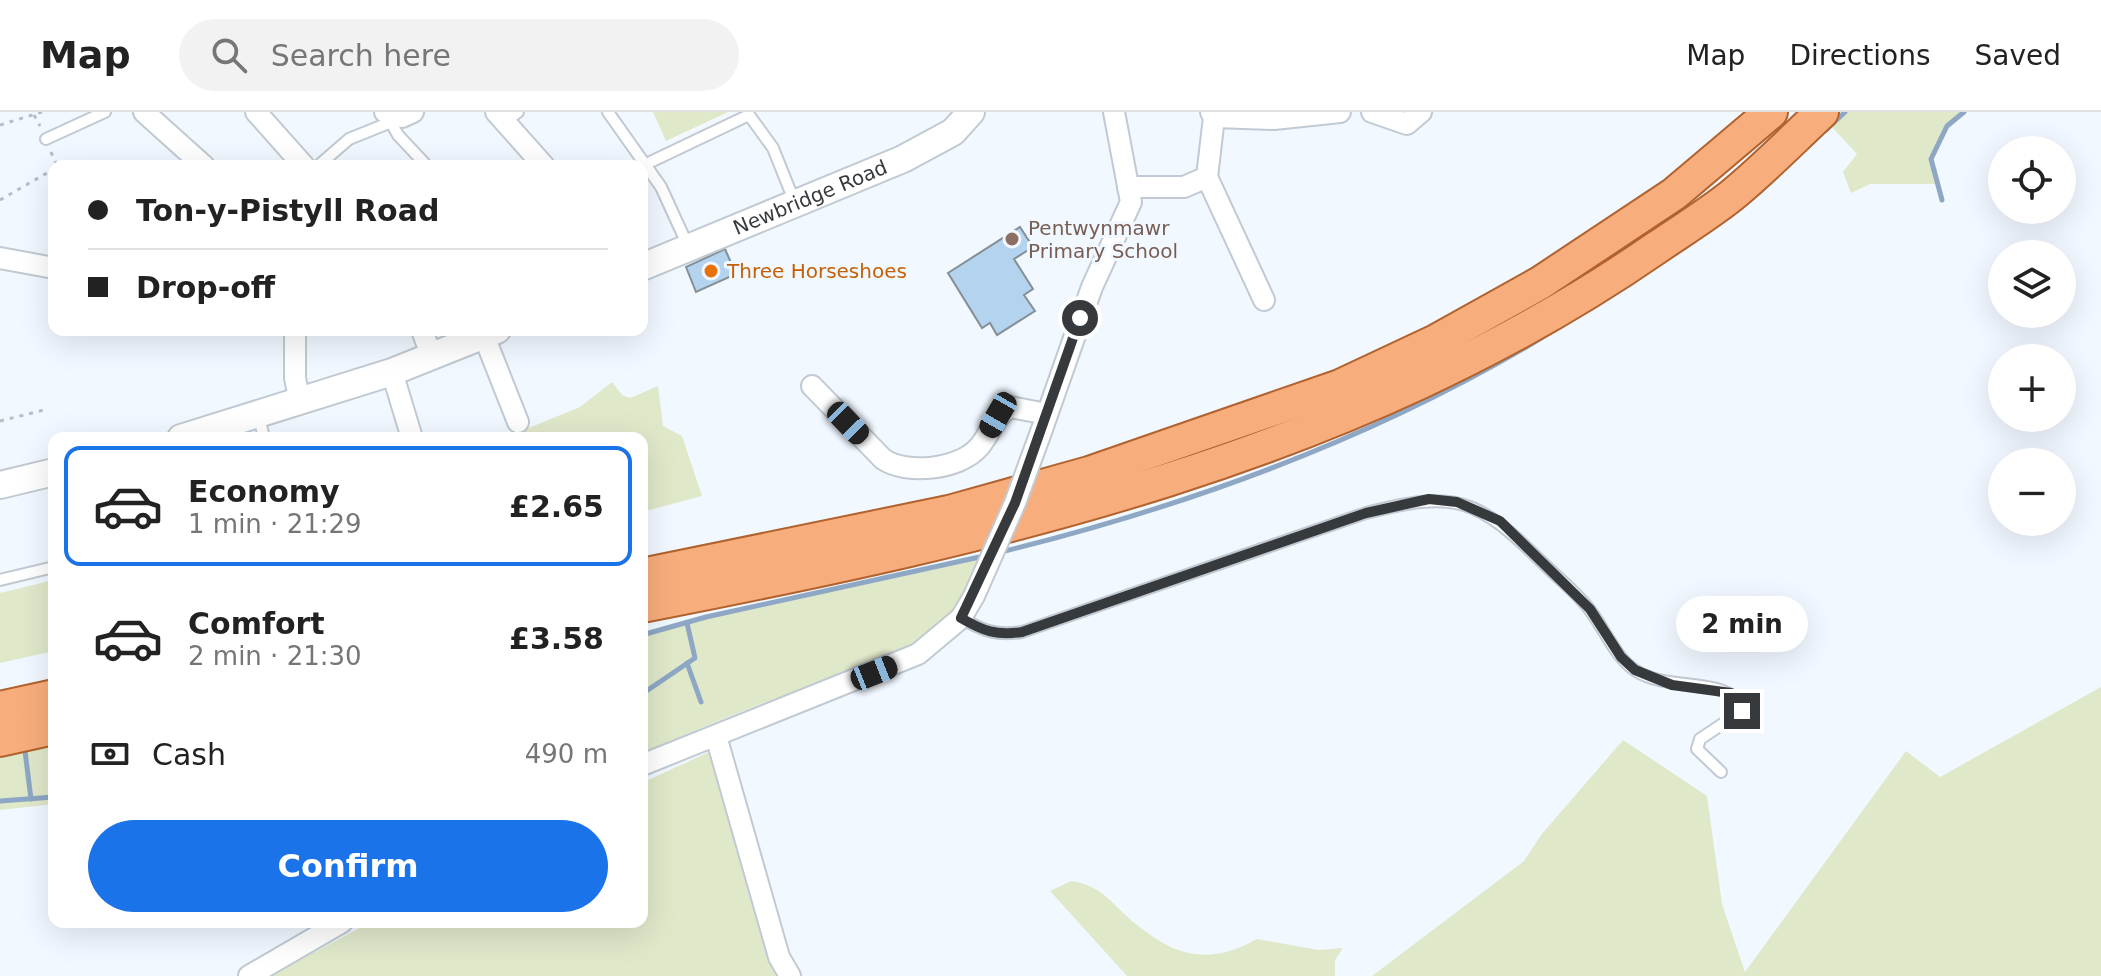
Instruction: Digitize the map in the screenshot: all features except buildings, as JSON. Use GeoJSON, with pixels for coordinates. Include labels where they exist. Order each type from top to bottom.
{"type":"FeatureCollection","features":[{"type":"Feature","properties":{"kind":"main road"},"geometry":{"type":"LineString","coordinates":[[648,574],[949,512],[1089,473],[1340,386],[1436,341],[1540,283],[1674,194],[1771,112]]}},
{"type":"Feature","properties":{"kind":"main road"},"geometry":{"type":"LineString","coordinates":[[648,605],[892,554],[1026,520],[1221,464],[1346,418],[1493,349],[1614,277],[1731,196],[1822,112]]}},
{"type":"Feature","properties":{"kind":"main road"},"geometry":{"type":"LineString","coordinates":[[0,708],[48,697]]}},
{"type":"Feature","properties":{"kind":"main road"},"geometry":{"type":"LineString","coordinates":[[0,740],[48,729]]}},
{"type":"Feature","properties":{"kind":"street"},"geometry":{"type":"LineString","coordinates":[[144,112],[197,160]]}},
{"type":"Feature","properties":{"kind":"street"},"geometry":{"type":"LineString","coordinates":[[256,112],[298,160]]}},
{"type":"Feature","properties":{"kind":"street"},"geometry":{"type":"LineString","coordinates":[[387,115],[402,117],[413,112]]}},
{"type":"Feature","properties":{"kind":"street","name":"Newbridge Road"},"geometry":{"type":"LineString","coordinates":[[648,265],[903,159],[953,132],[971,112]]}},
{"type":"Feature","properties":{"kind":"street"},"geometry":{"type":"LineString","coordinates":[[648,763],[918,654],[961,618],[974,596],[1015,503],[1092,287],[1131,202],[1114,112]]}},
{"type":"Feature","properties":{"kind":"street"},"geometry":{"type":"LineString","coordinates":[[1264,300],[1207,177],[1213,114],[1274,119],[1340,112]]}},
{"type":"Feature","properties":{"kind":"street"},"geometry":{"type":"LineString","coordinates":[[1372,112],[1407,124],[1421,112]]}},
{"type":"Feature","properties":{"kind":"street"},"geometry":{"type":"LineString","coordinates":[[507,115],[540,160]]}},
{"type":"Feature","properties":{"kind":"street"},"geometry":{"type":"LineString","coordinates":[[1128,187],[1184,187],[1207,177]]}},
{"type":"Feature","properties":{"kind":"street"},"geometry":{"type":"LineString","coordinates":[[0,258],[48,267]]}},
{"type":"Feature","properties":{"kind":"street"},"geometry":{"type":"LineString","coordinates":[[295,336],[295,378],[300,403]]}},
{"type":"Feature","properties":{"kind":"street"},"geometry":{"type":"LineString","coordinates":[[424,336],[431,355]]}},
{"type":"Feature","properties":{"kind":"street"},"geometry":{"type":"LineString","coordinates":[[225,432],[261,427],[300,403],[392,372],[482,336]]}},
{"type":"Feature","properties":{"kind":"street"},"geometry":{"type":"LineString","coordinates":[[491,336],[518,422]]}},
{"type":"Feature","properties":{"kind":"street"},"geometry":{"type":"LineString","coordinates":[[392,372],[410,432]]}},
{"type":"Feature","properties":{"kind":"street"},"geometry":{"type":"LineString","coordinates":[[812,386],[883,459],[896,468],[917,468],[964,459],[978,447],[998,415],[1010,407],[1044,423]]}},
{"type":"Feature","properties":{"kind":"street"},"geometry":{"type":"LineString","coordinates":[[0,485],[48,473]]}},
{"type":"Feature","properties":{"kind":"street"},"geometry":{"type":"LineString","coordinates":[[716,736],[779,957],[790,976]]}},
{"type":"Feature","properties":{"kind":"street"},"geometry":{"type":"LineString","coordinates":[[249,976],[332,928]]}},
{"type":"Feature","properties":{"kind":"lane"},"geometry":{"type":"LineString","coordinates":[[46,139],[105,112]]}},
{"type":"Feature","properties":{"kind":"lane"},"geometry":{"type":"LineString","coordinates":[[608,112],[641,160]]}},
{"type":"Feature","properties":{"kind":"lane"},"geometry":{"type":"LineString","coordinates":[[648,163],[753,114],[773,148],[796,205]]}},
{"type":"Feature","properties":{"kind":"lane"},"geometry":{"type":"LineString","coordinates":[[325,160],[349,139],[387,115],[422,160]]}},
{"type":"Feature","properties":{"kind":"lane"},"geometry":{"type":"LineString","coordinates":[[648,171],[678,219],[689,248]]}},
{"type":"Feature","properties":{"kind":"lane"},"geometry":{"type":"LineString","coordinates":[[961,618],[984,632],[1001,636],[1022,632],[1366,513],[1408,502],[1457,502],[1500,521],[1590,609],[1621,657],[1635,670],[1672,685],[1723,691],[1740,701],[1742,711],[1700,739],[1697,749],[1721,772]]}},
{"type":"Feature","properties":{"kind":"lane"},"geometry":{"type":"LineString","coordinates":[[0,580],[48,568]]}},
{"type":"Feature","properties":{"kind":"path"},"geometry":{"type":"LineString","coordinates":[[0,125],[42,112]]}},
{"type":"Feature","properties":{"kind":"path"},"geometry":{"type":"LineString","coordinates":[[0,200],[48,172]]}},
{"type":"Feature","properties":{"kind":"path"},"geometry":{"type":"LineString","coordinates":[[0,421],[48,409]]}},
{"type":"Feature","properties":{"kind":"green space"},"geometry":{"type":"Polygon","coordinates":[[[653,112],[728,112],[666,141],[653,112]]]}},
{"type":"Feature","properties":{"kind":"green space"},"geometry":{"type":"Polygon","coordinates":[[[1845,112],[1964,112],[1948,127],[1938,144],[1934,162],[1936,184],[1870,184],[1851,193],[1843,172],[1857,154],[1831,126],[1845,112]]]}},
{"type":"Feature","properties":{"kind":"green space"},"geometry":{"type":"Polygon","coordinates":[[[612,382],[622,395],[630,398],[658,386],[663,426],[682,436],[702,496],[648,510],[648,432],[519,432],[580,407],[612,382]]]}},
{"type":"Feature","properties":{"kind":"green space"},"geometry":{"type":"Polygon","coordinates":[[[979,558],[947,620],[908,649],[869,667],[790,693],[648,751],[648,633],[706,617],[979,558]]]}},
{"type":"Feature","properties":{"kind":"green space"},"geometry":{"type":"Polygon","coordinates":[[[48,581],[48,652],[0,663],[0,593],[48,581]]]}},
{"type":"Feature","properties":{"kind":"green space"},"geometry":{"type":"Polygon","coordinates":[[[2101,687],[2101,976],[1372,976],[1524,861],[1541,835],[1623,740],[1707,796],[1722,904],[1745,972],[1906,751],[1940,777],[2101,687]]]}},
{"type":"Feature","properties":{"kind":"green space"},"geometry":{"type":"Polygon","coordinates":[[[48,746],[48,805],[0,810],[0,757],[48,746]]]}},
{"type":"Feature","properties":{"kind":"green space"},"geometry":{"type":"Polygon","coordinates":[[[711,751],[759,908],[773,968],[778,976],[270,976],[360,928],[648,928],[648,780],[711,751]]]}},
{"type":"Feature","properties":{"kind":"green space"},"geometry":{"type":"Polygon","coordinates":[[[1071,881],[1100,892],[1152,936],[1181,951],[1209,955],[1257,939],[1318,950],[1343,948],[1335,960],[1335,976],[1127,976],[1050,891],[1071,881]]]}},
{"type":"Feature","properties":{"kind":"waterway"},"geometry":{"type":"LineString","coordinates":[[1826,130],[1845,112]]}},
{"type":"Feature","properties":{"kind":"waterway"},"geometry":{"type":"LineString","coordinates":[[1942,200],[1931,159],[1947,126],[1964,112]]}},
{"type":"Feature","properties":{"kind":"waterway"},"geometry":{"type":"LineString","coordinates":[[1001,552],[1156,509],[1307,454],[1453,387],[1591,307]]}},
{"type":"Feature","properties":{"kind":"waterway"},"geometry":{"type":"LineString","coordinates":[[648,633],[706,617],[984,556]]}},
{"type":"Feature","properties":{"kind":"waterway"},"geometry":{"type":"LineString","coordinates":[[648,690],[695,658],[687,623]]}},
{"type":"Feature","properties":{"kind":"waterway"},"geometry":{"type":"LineString","coordinates":[[687,663],[701,702]]}},
{"type":"Feature","properties":{"kind":"waterway"},"geometry":{"type":"LineString","coordinates":[[25,751],[31,799]]}},
{"type":"Feature","properties":{"kind":"waterway"},"geometry":{"type":"LineString","coordinates":[[0,801],[48,797]]}},
{"type":"Feature","properties":{"kind":"place","name":"Pentwynmawr Primary School"},"geometry":{"type":"Point","coordinates":[1012,239]}},
{"type":"Feature","properties":{"kind":"place","name":"Three Horseshoes"},"geometry":{"type":"Point","coordinates":[711,271]}},
{"type":"Feature","properties":{"kind":"route"},"geometry":{"type":"LineString","coordinates":[[1080,318],[1015,503],[974,596],[961,618],[984,632],[1001,636],[1022,632],[1366,513],[1429,499],[1457,502],[1500,521],[1590,609],[1621,657],[1635,670],[1672,685],[1715,688],[1731,693],[1740,701],[1742,711]]}}]}
